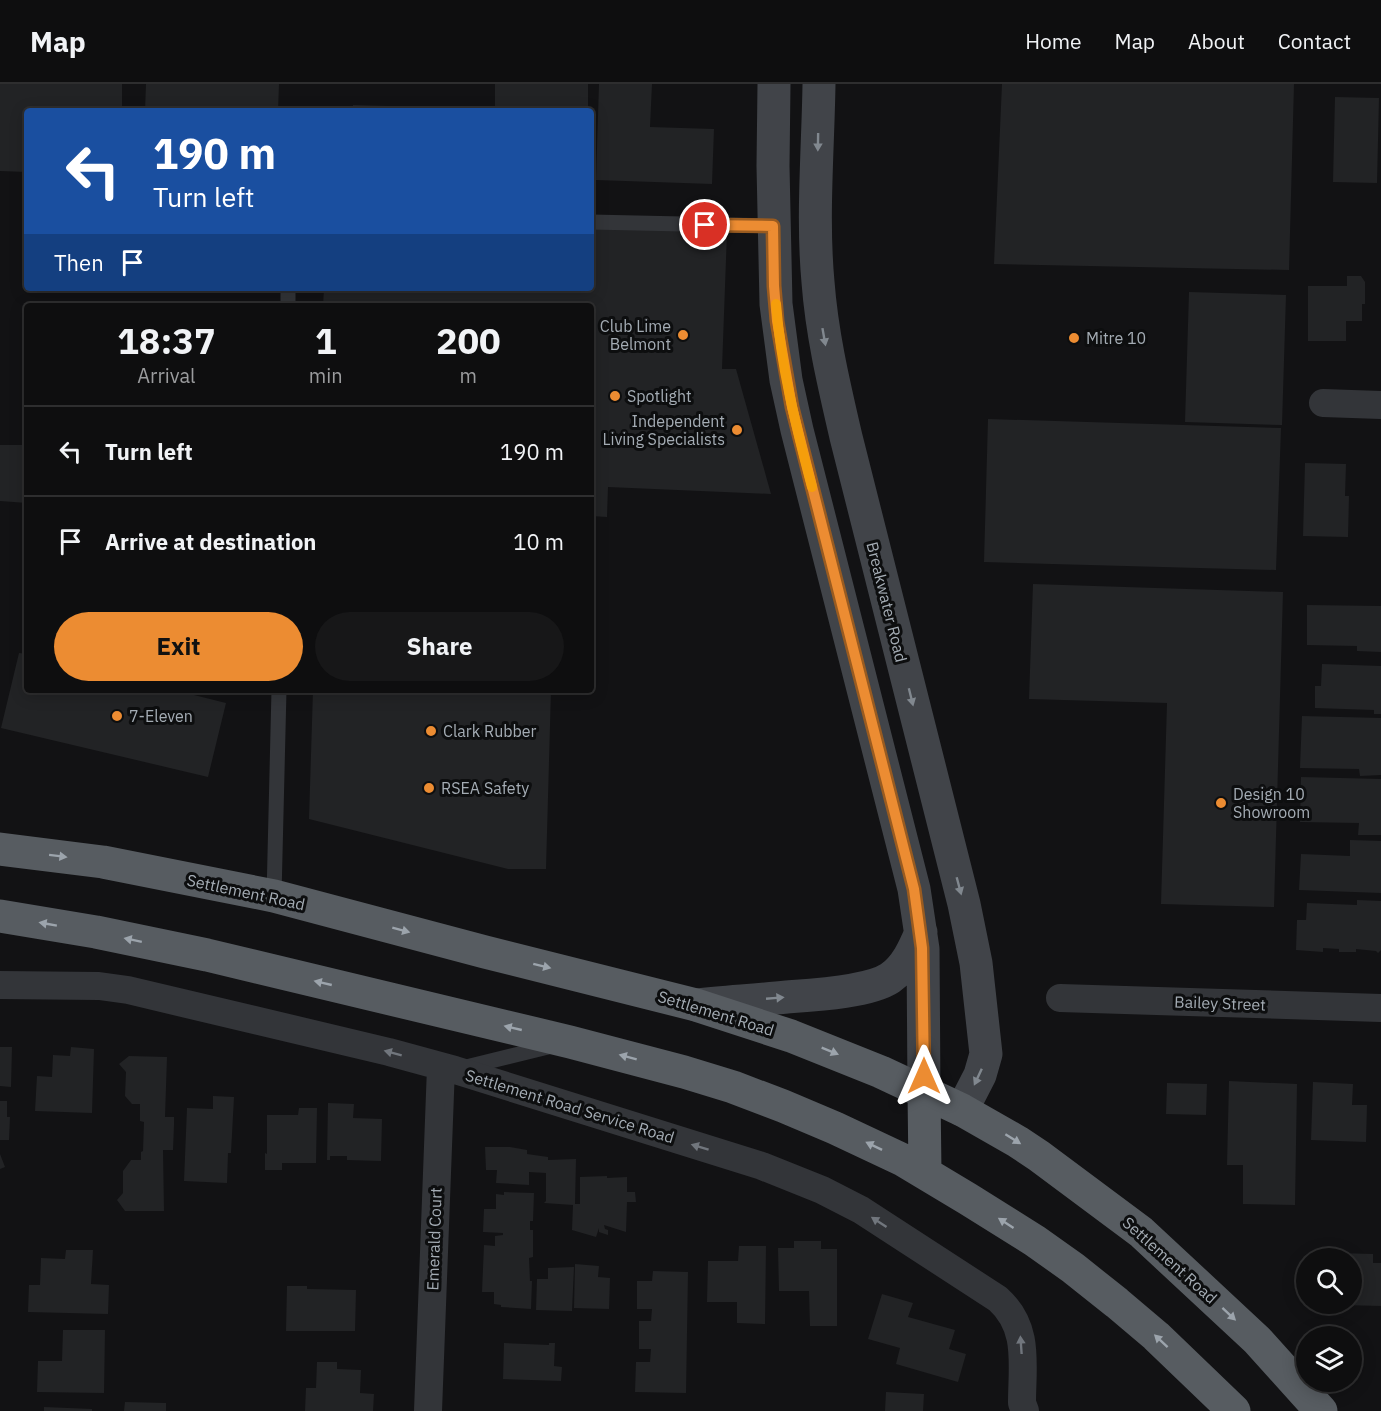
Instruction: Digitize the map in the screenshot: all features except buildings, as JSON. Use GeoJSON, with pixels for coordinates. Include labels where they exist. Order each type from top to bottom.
{"type":"FeatureCollection","features":[{"type":"Feature","properties":{"kind":"highway","name":"Settlement Road"},"geometry":{"type":"LineString","coordinates":[[0,849],[104,862],[274,896],[696,1005],[802,1040],[881,1072],[997,1129],[1039,1156],[1141,1232],[1257,1340],[1321,1411]]}},
{"type":"Feature","properties":{"kind":"highway"},"geometry":{"type":"LineString","coordinates":[[0,916],[96,932],[207,955],[570,1042],[684,1072],[773,1102],[845,1132],[903,1160],[1035,1241],[1073,1268],[1156,1336],[1234,1411]]}},
{"type":"Feature","properties":{"kind":"highway"},"geometry":{"type":"LineString","coordinates":[[924,1092],[926,1173]]}},
{"type":"Feature","properties":{"kind":"highway"},"geometry":{"type":"LineString","coordinates":[[926,1173],[962,1110]]}},
{"type":"Feature","properties":{"kind":"main road"},"geometry":{"type":"LineString","coordinates":[[774,84],[773,226],[776,312],[786,380],[909,865],[921,932],[924,989],[924,1092]]}},
{"type":"Feature","properties":{"kind":"main road","name":"Breakwater Road"},"geometry":{"type":"LineString","coordinates":[[819,84],[816,230],[823,332],[832,381],[964,904],[979,984],[986,1054],[980,1075],[962,1110]]}},
{"type":"Feature","properties":{"kind":"main road"},"geometry":{"type":"LineString","coordinates":[[854,649],[897,640]]}},
{"type":"Feature","properties":{"kind":"main road"},"geometry":{"type":"LineString","coordinates":[[696,1005],[831,993],[876,984],[890,978],[898,971],[909,957],[921,932]]}},
{"type":"Feature","properties":{"kind":"street"},"geometry":{"type":"LineString","coordinates":[[1323,403],[1381,405]]}},
{"type":"Feature","properties":{"kind":"street","name":"Settlement Road Service Road"},"geometry":{"type":"LineString","coordinates":[[0,985],[99,986],[128,990],[378,1049],[448,1068],[762,1166],[822,1190],[861,1210],[998,1299],[1011,1312],[1021,1339],[1024,1407]]}},
{"type":"Feature","properties":{"kind":"street","name":"Bailey Street"},"geometry":{"type":"LineString","coordinates":[[1060,998],[1381,1008]]}},
{"type":"Feature","properties":{"kind":"street","name":"Emerald Court"},"geometry":{"type":"LineString","coordinates":[[428,1411],[448,1068]]}},
{"type":"Feature","properties":{"kind":"lane"},"geometry":{"type":"LineString","coordinates":[[594,222],[773,226]]}},
{"type":"Feature","properties":{"kind":"lane"},"geometry":{"type":"LineString","coordinates":[[274,896],[279,693]]}},
{"type":"Feature","properties":{"kind":"lane"},"geometry":{"type":"LineString","coordinates":[[448,1068],[570,1042]]}},
{"type":"Feature","properties":{"kind":"slow traffic"},"geometry":{"type":"LineString","coordinates":[[776,304],[786,380],[812,487]]}},
{"type":"Feature","properties":{"kind":"place","name":"Club Lime Belmont"},"geometry":{"type":"Point","coordinates":[683,335]}},
{"type":"Feature","properties":{"kind":"place","name":"Mitre 10"},"geometry":{"type":"Point","coordinates":[1074,338]}},
{"type":"Feature","properties":{"kind":"place","name":"Spotlight"},"geometry":{"type":"Point","coordinates":[615,396]}},
{"type":"Feature","properties":{"kind":"place","name":"Independent Living Specialists"},"geometry":{"type":"Point","coordinates":[737,430]}},
{"type":"Feature","properties":{"kind":"place","name":"7-Eleven"},"geometry":{"type":"Point","coordinates":[117,716]}},
{"type":"Feature","properties":{"kind":"place","name":"Clark Rubber"},"geometry":{"type":"Point","coordinates":[431,731]}},
{"type":"Feature","properties":{"kind":"place","name":"RSEA Safety"},"geometry":{"type":"Point","coordinates":[429,788]}},
{"type":"Feature","properties":{"kind":"place","name":"Design 10 Showroom"},"geometry":{"type":"Point","coordinates":[1221,803]}},
{"type":"Feature","properties":{"kind":"route"},"geometry":{"type":"LineString","coordinates":[[705,225],[773,226],[774,286],[786,380],[914,889],[922,948],[924,1076]]}}]}
